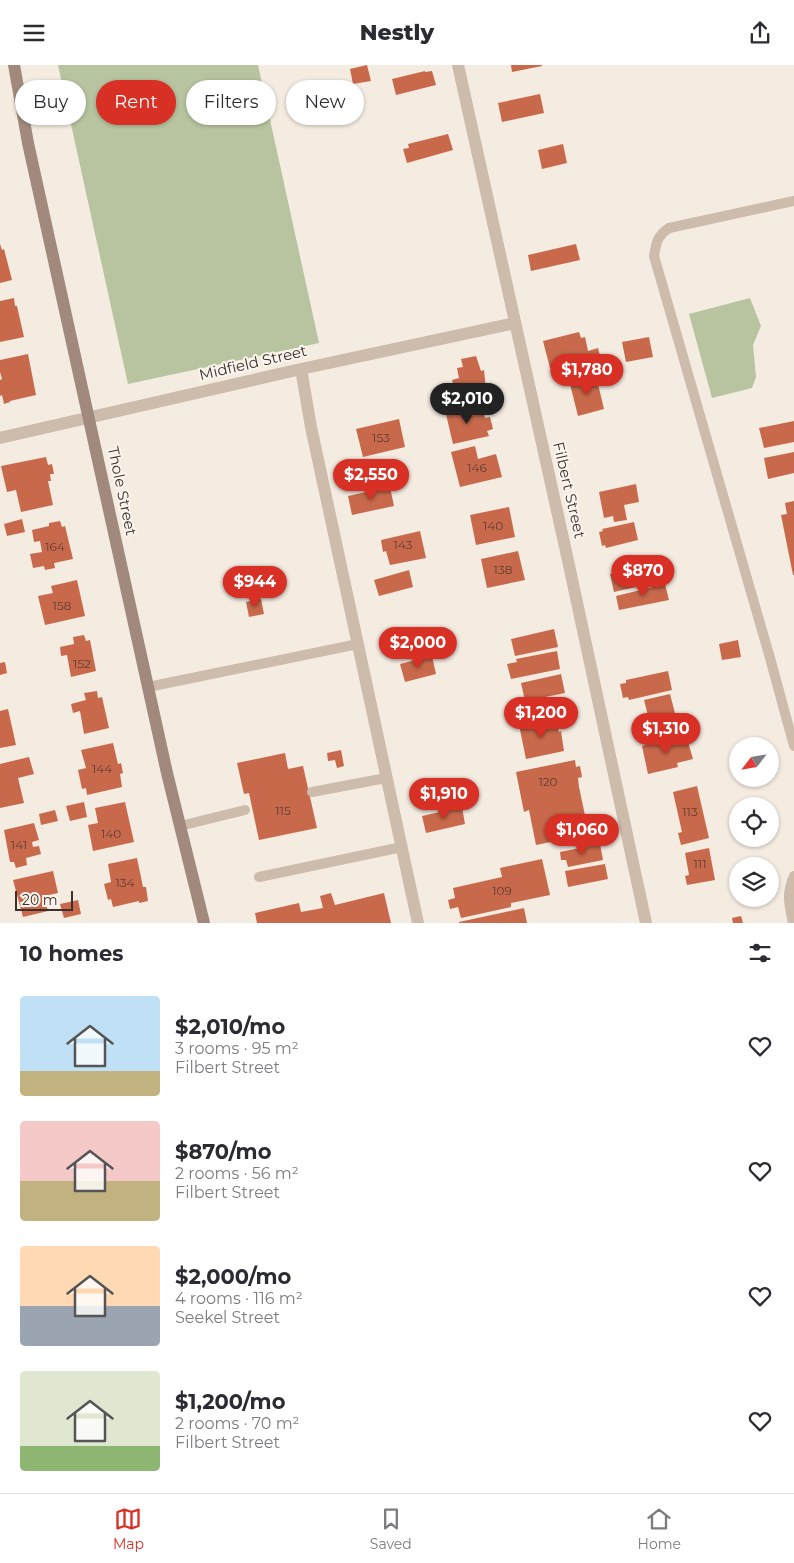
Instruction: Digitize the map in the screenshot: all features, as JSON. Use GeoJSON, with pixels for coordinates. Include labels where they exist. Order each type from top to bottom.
{"type":"FeatureCollection","features":[{"type":"Feature","properties":{"kind":"street","name":"Thole Street"},"geometry":{"type":"LineString","coordinates":[[14,65],[30,153],[166,773],[204,923]]}},
{"type":"Feature","properties":{"kind":"street","name":"Filbert Street"},"geometry":{"type":"LineString","coordinates":[[458,65],[646,923]]}},
{"type":"Feature","properties":{"kind":"street","name":"Midfield Street"},"geometry":{"type":"LineString","coordinates":[[0,438],[301,369],[514,323]]}},
{"type":"Feature","properties":{"kind":"street"},"geometry":{"type":"LineString","coordinates":[[301,369],[311,427],[418,923]]}},
{"type":"Feature","properties":{"kind":"lane"},"geometry":{"type":"LineString","coordinates":[[794,201],[668,228],[660,234],[656,242],[654,256],[794,746]]}},
{"type":"Feature","properties":{"kind":"lane"},"geometry":{"type":"LineString","coordinates":[[148,687],[358,644]]}},
{"type":"Feature","properties":{"kind":"lane"},"geometry":{"type":"LineString","coordinates":[[312,792],[386,778]]}},
{"type":"Feature","properties":{"kind":"lane"},"geometry":{"type":"LineString","coordinates":[[180,826],[245,809]]}},
{"type":"Feature","properties":{"kind":"lane"},"geometry":{"type":"LineString","coordinates":[[259,877],[402,847]]}},
{"type":"Feature","properties":{"kind":"lane"},"geometry":{"type":"LineString","coordinates":[[793,923],[788,901],[789,887],[794,876]]}},
{"type":"Feature","properties":{"kind":"green space"},"geometry":{"type":"Polygon","coordinates":[[[58,65],[258,65],[261,80],[186,80],[186,125],[271,125],[319,343],[128,384],[71,125],[86,125],[86,80],[61,80],[58,65]]]}},
{"type":"Feature","properties":{"kind":"green space"},"geometry":{"type":"Polygon","coordinates":[[[750,298],[761,326],[753,345],[756,377],[752,388],[712,398],[689,314],[750,298]]]}},
{"type":"Feature","properties":{"kind":"building"},"geometry":{"type":"Polygon","coordinates":[[[367,65],[371,81],[364,82],[364,80],[352,80],[350,69],[367,65]]]}},
{"type":"Feature","properties":{"kind":"building"},"geometry":{"type":"Polygon","coordinates":[[[511,65],[542,65],[542,66],[512,72],[511,65]]]}},
{"type":"Feature","properties":{"kind":"building"},"geometry":{"type":"Polygon","coordinates":[[[432,71],[436,85],[396,95],[392,79],[432,71]]]}},
{"type":"Feature","properties":{"kind":"building"},"geometry":{"type":"Polygon","coordinates":[[[540,94],[544,113],[502,122],[498,103],[540,94]]]}},
{"type":"Feature","properties":{"kind":"building"},"geometry":{"type":"Polygon","coordinates":[[[448,134],[453,150],[407,163],[403,149],[409,148],[408,144],[448,134]]]}},
{"type":"Feature","properties":{"kind":"building"},"geometry":{"type":"Polygon","coordinates":[[[563,144],[567,163],[542,169],[538,150],[563,144]]]}},
{"type":"Feature","properties":{"kind":"building"},"geometry":{"type":"Polygon","coordinates":[[[0,244],[2,250],[4,249],[12,280],[0,283],[0,244]]]}},
{"type":"Feature","properties":{"kind":"building"},"geometry":{"type":"Polygon","coordinates":[[[576,244],[580,260],[531,271],[528,255],[576,244]]]}},
{"type":"Feature","properties":{"kind":"building"},"geometry":{"type":"Polygon","coordinates":[[[14,298],[24,337],[0,342],[0,301],[14,298]]]}},
{"type":"Feature","properties":{"kind":"building"},"geometry":{"type":"Polygon","coordinates":[[[579,332],[581,338],[585,337],[588,351],[598,348],[600,356],[550,368],[543,341],[579,332]]]}},
{"type":"Feature","properties":{"kind":"building"},"geometry":{"type":"Polygon","coordinates":[[[649,337],[653,357],[626,362],[622,342],[649,337]]]}},
{"type":"Feature","properties":{"kind":"building"},"geometry":{"type":"Polygon","coordinates":[[[28,354],[36,395],[4,404],[2,395],[0,396],[0,380],[2,379],[0,360],[28,354]]]}},
{"type":"Feature","properties":{"kind":"building"},"geometry":{"type":"Polygon","coordinates":[[[476,356],[481,371],[484,370],[486,390],[456,397],[452,380],[459,378],[457,368],[463,367],[461,359],[476,356]]]}},
{"type":"Feature","properties":{"kind":"building"},"geometry":{"type":"Polygon","coordinates":[[[600,377],[601,383],[598,384],[604,409],[578,416],[570,384],[600,377]]]}},
{"type":"Feature","properties":{"kind":"building"},"geometry":{"type":"Polygon","coordinates":[[[467,404],[470,416],[484,413],[485,418],[490,417],[493,429],[487,431],[489,436],[453,444],[445,410],[467,404]]]}},
{"type":"Feature","properties":{"kind":"building"},"geometry":{"type":"Polygon","coordinates":[[[399,419],[405,447],[363,457],[356,429],[399,419]]]}},
{"type":"Feature","properties":{"kind":"building"},"geometry":{"type":"Polygon","coordinates":[[[794,421],[794,442],[764,448],[759,428],[794,421]]]}},
{"type":"Feature","properties":{"kind":"building"},"geometry":{"type":"Polygon","coordinates":[[[475,446],[478,459],[496,454],[502,477],[460,487],[451,452],[475,446]]]}},
{"type":"Feature","properties":{"kind":"building"},"geometry":{"type":"Polygon","coordinates":[[[794,452],[794,473],[768,479],[764,458],[794,452]]]}},
{"type":"Feature","properties":{"kind":"building"},"geometry":{"type":"Polygon","coordinates":[[[46,457],[48,465],[52,464],[54,474],[50,474],[51,481],[48,481],[53,505],[21,512],[16,490],[7,492],[1,466],[46,457]]]}},
{"type":"Feature","properties":{"kind":"building"},"geometry":{"type":"Polygon","coordinates":[[[376,464],[377,470],[386,467],[390,481],[348,491],[344,472],[376,464]]]}},
{"type":"Feature","properties":{"kind":"building"},"geometry":{"type":"Polygon","coordinates":[[[636,484],[639,502],[624,505],[627,520],[614,522],[613,516],[604,518],[599,492],[636,484]]]}},
{"type":"Feature","properties":{"kind":"building"},"geometry":{"type":"Polygon","coordinates":[[[390,487],[394,506],[352,515],[348,496],[390,487]]]}},
{"type":"Feature","properties":{"kind":"building"},"geometry":{"type":"Polygon","coordinates":[[[794,501],[793,575],[781,515],[787,514],[785,503],[794,501]]]}},
{"type":"Feature","properties":{"kind":"building"},"geometry":{"type":"Polygon","coordinates":[[[509,507],[515,537],[476,545],[470,515],[509,507]]]}},
{"type":"Feature","properties":{"kind":"building"},"geometry":{"type":"Polygon","coordinates":[[[22,519],[25,532],[7,536],[4,524],[22,519]]]}},
{"type":"Feature","properties":{"kind":"building"},"geometry":{"type":"Polygon","coordinates":[[[60,521],[62,527],[65,526],[73,559],[54,563],[55,568],[45,570],[44,566],[33,568],[30,554],[42,552],[40,541],[34,542],[32,530],[60,521]]]}},
{"type":"Feature","properties":{"kind":"building"},"geometry":{"type":"Polygon","coordinates":[[[634,522],[638,540],[606,548],[605,545],[602,546],[599,532],[603,531],[602,529],[634,522]]]}},
{"type":"Feature","properties":{"kind":"building"},"geometry":{"type":"Polygon","coordinates":[[[420,531],[426,558],[390,565],[386,551],[383,552],[381,540],[420,531]]]}},
{"type":"Feature","properties":{"kind":"building"},"geometry":{"type":"Polygon","coordinates":[[[518,551],[525,580],[487,588],[481,559],[518,551]]]}},
{"type":"Feature","properties":{"kind":"building"},"geometry":{"type":"Polygon","coordinates":[[[652,563],[657,582],[614,592],[610,574],[652,563]]]}},
{"type":"Feature","properties":{"kind":"building"},"geometry":{"type":"Polygon","coordinates":[[[409,570],[413,587],[379,596],[374,580],[409,570]]]}},
{"type":"Feature","properties":{"kind":"building"},"geometry":{"type":"Polygon","coordinates":[[[77,580],[85,616],[45,625],[38,596],[53,593],[51,586],[77,580]]]}},
{"type":"Feature","properties":{"kind":"building"},"geometry":{"type":"Polygon","coordinates":[[[665,584],[669,600],[619,610],[616,596],[665,584]]]}},
{"type":"Feature","properties":{"kind":"building"},"geometry":{"type":"Polygon","coordinates":[[[261,599],[264,614],[249,617],[246,602],[261,599]]]}},
{"type":"Feature","properties":{"kind":"building"},"geometry":{"type":"Polygon","coordinates":[[[554,629],[558,647],[515,656],[511,639],[554,629]]]}},
{"type":"Feature","properties":{"kind":"building"},"geometry":{"type":"Polygon","coordinates":[[[84,635],[86,641],[90,640],[96,671],[71,677],[67,655],[61,656],[60,647],[74,644],[73,637],[84,635]]]}},
{"type":"Feature","properties":{"kind":"building"},"geometry":{"type":"Polygon","coordinates":[[[738,640],[741,657],[722,660],[719,644],[738,640]]]}},
{"type":"Feature","properties":{"kind":"building"},"geometry":{"type":"Polygon","coordinates":[[[557,651],[560,669],[511,679],[507,664],[517,662],[516,659],[557,651]]]}},
{"type":"Feature","properties":{"kind":"building"},"geometry":{"type":"Polygon","coordinates":[[[432,656],[436,674],[405,682],[400,664],[432,656]]]}},
{"type":"Feature","properties":{"kind":"building"},"geometry":{"type":"Polygon","coordinates":[[[5,662],[7,673],[0,675],[0,663],[5,662]]]}},
{"type":"Feature","properties":{"kind":"building"},"geometry":{"type":"Polygon","coordinates":[[[668,671],[672,690],[629,700],[628,697],[623,698],[620,684],[626,683],[626,680],[668,671]]]}},
{"type":"Feature","properties":{"kind":"building"},"geometry":{"type":"Polygon","coordinates":[[[561,674],[565,693],[525,701],[521,683],[561,674]]]}},
{"type":"Feature","properties":{"kind":"building"},"geometry":{"type":"Polygon","coordinates":[[[97,691],[98,698],[102,697],[109,728],[84,734],[80,711],[73,713],[71,704],[86,700],[84,693],[97,691]]]}},
{"type":"Feature","properties":{"kind":"building"},"geometry":{"type":"Polygon","coordinates":[[[670,694],[676,717],[683,715],[686,727],[653,735],[644,700],[670,694]]]}},
{"type":"Feature","properties":{"kind":"building"},"geometry":{"type":"Polygon","coordinates":[[[8,709],[16,745],[0,748],[0,711],[8,709]]]}},
{"type":"Feature","properties":{"kind":"building"},"geometry":{"type":"Polygon","coordinates":[[[552,718],[559,732],[561,731],[564,751],[526,759],[519,725],[552,718]]]}},
{"type":"Feature","properties":{"kind":"building"},"geometry":{"type":"Polygon","coordinates":[[[672,739],[674,745],[688,742],[693,759],[677,763],[678,767],[648,774],[642,746],[672,739]]]}},
{"type":"Feature","properties":{"kind":"building"},"geometry":{"type":"Polygon","coordinates":[[[113,743],[118,764],[121,763],[123,773],[120,774],[122,787],[87,795],[86,788],[82,789],[78,770],[86,768],[81,750],[113,743]]]}},
{"type":"Feature","properties":{"kind":"building"},"geometry":{"type":"Polygon","coordinates":[[[341,750],[344,766],[337,768],[335,760],[328,761],[327,753],[341,750]]]}},
{"type":"Feature","properties":{"kind":"building"},"geometry":{"type":"Polygon","coordinates":[[[285,753],[288,769],[303,766],[317,828],[259,840],[249,793],[244,794],[237,763],[285,753]]]}},
{"type":"Feature","properties":{"kind":"building"},"geometry":{"type":"Polygon","coordinates":[[[29,757],[34,774],[18,778],[24,803],[0,808],[0,764],[29,757]]]}},
{"type":"Feature","properties":{"kind":"building"},"geometry":{"type":"Polygon","coordinates":[[[575,760],[576,767],[580,766],[582,777],[578,778],[579,787],[589,834],[536,845],[529,810],[524,812],[516,772],[575,760]]]}},
{"type":"Feature","properties":{"kind":"building"},"geometry":{"type":"Polygon","coordinates":[[[697,786],[709,838],[681,845],[678,833],[682,832],[673,792],[697,786]]]}},
{"type":"Feature","properties":{"kind":"building"},"geometry":{"type":"Polygon","coordinates":[[[84,802],[87,817],[70,821],[66,806],[84,802]]]}},
{"type":"Feature","properties":{"kind":"building"},"geometry":{"type":"Polygon","coordinates":[[[125,802],[134,842],[93,851],[88,825],[98,823],[95,808],[125,802]]]}},
{"type":"Feature","properties":{"kind":"building"},"geometry":{"type":"Polygon","coordinates":[[[462,807],[465,824],[426,833],[422,816],[462,807]]]}},
{"type":"Feature","properties":{"kind":"building"},"geometry":{"type":"Polygon","coordinates":[[[55,810],[58,821],[41,825],[39,814],[55,810]]]}},
{"type":"Feature","properties":{"kind":"building"},"geometry":{"type":"Polygon","coordinates":[[[34,823],[39,840],[32,842],[33,847],[39,846],[41,854],[26,858],[27,865],[16,868],[14,862],[10,862],[4,830],[34,823]]]}},
{"type":"Feature","properties":{"kind":"building"},"geometry":{"type":"Polygon","coordinates":[[[600,844],[603,860],[568,867],[566,860],[561,860],[560,852],[600,844]]]}},
{"type":"Feature","properties":{"kind":"building"},"geometry":{"type":"Polygon","coordinates":[[[709,848],[715,880],[687,885],[685,876],[689,875],[685,853],[709,848]]]}},
{"type":"Feature","properties":{"kind":"building"},"geometry":{"type":"Polygon","coordinates":[[[137,858],[143,887],[146,887],[148,901],[139,903],[139,901],[113,907],[111,899],[108,900],[104,884],[111,882],[108,864],[137,858]]]}},
{"type":"Feature","properties":{"kind":"building"},"geometry":{"type":"Polygon","coordinates":[[[542,859],[550,895],[511,903],[511,907],[461,918],[458,907],[450,909],[448,900],[455,898],[453,888],[502,877],[500,868],[542,859]]]}},
{"type":"Feature","properties":{"kind":"building"},"geometry":{"type":"Polygon","coordinates":[[[605,864],[608,879],[568,887],[565,871],[605,864]]]}},
{"type":"Feature","properties":{"kind":"building"},"geometry":{"type":"Polygon","coordinates":[[[53,871],[58,893],[44,896],[48,911],[23,917],[13,880],[53,871]]]}},
{"type":"Feature","properties":{"kind":"building"},"geometry":{"type":"Polygon","coordinates":[[[331,893],[335,905],[384,893],[391,923],[257,923],[255,913],[299,903],[301,912],[323,908],[320,896],[331,893]]]}},
{"type":"Feature","properties":{"kind":"building"},"geometry":{"type":"Polygon","coordinates":[[[78,900],[81,914],[64,918],[60,904],[78,900]]]}},
{"type":"Feature","properties":{"kind":"building"},"geometry":{"type":"Polygon","coordinates":[[[524,908],[527,923],[459,923],[459,922],[524,908]]]}},
{"type":"Feature","properties":{"kind":"building"},"geometry":{"type":"Polygon","coordinates":[[[741,916],[743,923],[733,923],[732,918],[741,916]]]}}]}
